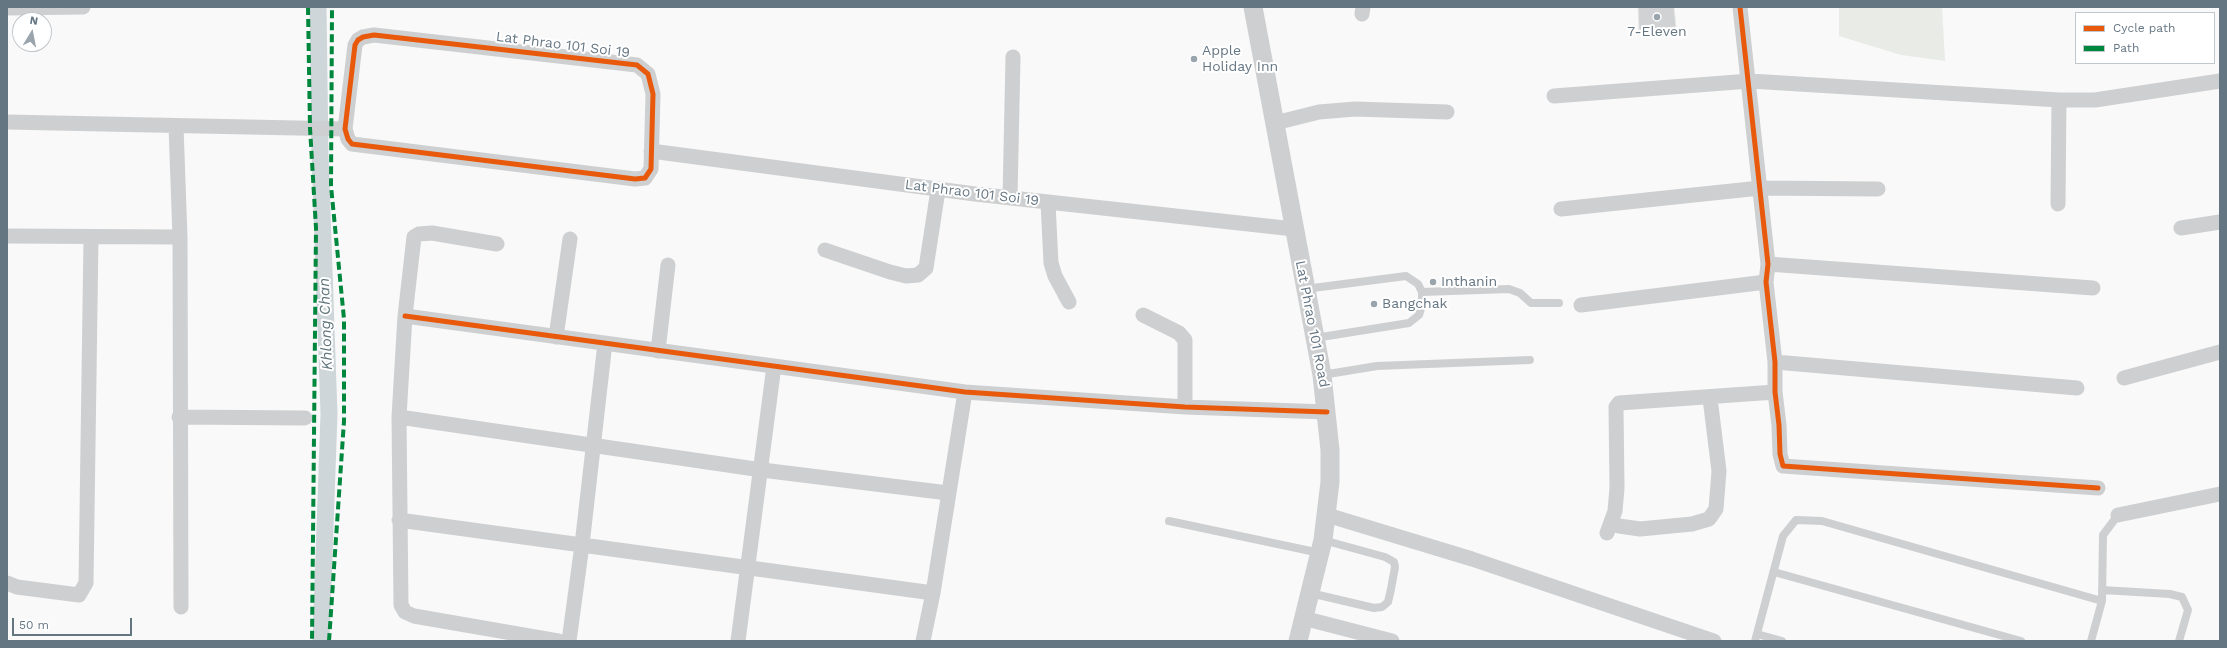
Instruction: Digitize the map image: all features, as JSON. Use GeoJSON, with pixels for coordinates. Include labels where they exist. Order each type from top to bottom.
{"type":"FeatureCollection","features":[{"type":"Feature","properties":{"kind":"street"},"geometry":{"type":"LineString","coordinates":[[7,8],[83,7]]}},
{"type":"Feature","properties":{"kind":"street","name":"Lat Phrao 101 Road"},"geometry":{"type":"LineString","coordinates":[[1254,7],[1328,412],[1330,456],[1327,515],[1322,547],[1298,641]]}},
{"type":"Feature","properties":{"kind":"street"},"geometry":{"type":"LineString","coordinates":[[1740,7],[1750,81],[1768,264],[1766,282],[1775,362],[1775,392],[1779,425],[1780,454],[1783,466],[2098,488]]}},
{"type":"Feature","properties":{"kind":"street","name":"Lat Phrao 101 Soi 19"},"geometry":{"type":"LineString","coordinates":[[374,35],[637,65],[648,74],[653,94],[651,169],[645,178],[635,179],[352,144],[348,139],[345,129],[355,45],[358,40],[363,37],[374,35]]}},
{"type":"Feature","properties":{"kind":"street"},"geometry":{"type":"LineString","coordinates":[[1010,198],[1014,57]]}},
{"type":"Feature","properties":{"kind":"street"},"geometry":{"type":"LineString","coordinates":[[1554,96],[1750,81],[2059,100],[2095,100],[2220,81]]}},
{"type":"Feature","properties":{"kind":"street"},"geometry":{"type":"LineString","coordinates":[[2058,204],[2059,100]]}},
{"type":"Feature","properties":{"kind":"street"},"geometry":{"type":"LineString","coordinates":[[1275,123],[1319,112],[1355,109],[1447,112]]}},
{"type":"Feature","properties":{"kind":"street"},"geometry":{"type":"LineString","coordinates":[[7,122],[345,129]]}},
{"type":"Feature","properties":{"kind":"street"},"geometry":{"type":"LineString","coordinates":[[176,126],[180,237],[179,417],[181,607]]}},
{"type":"Feature","properties":{"kind":"street","name":"Lat Phrao 101 Soi 19"},"geometry":{"type":"LineString","coordinates":[[651,151],[938,190],[1294,229]]}},
{"type":"Feature","properties":{"kind":"street"},"geometry":{"type":"LineString","coordinates":[[1561,209],[1760,188],[1878,189]]}},
{"type":"Feature","properties":{"kind":"street"},"geometry":{"type":"LineString","coordinates":[[825,250],[890,272],[906,276],[918,275],[926,268],[938,190]]}},
{"type":"Feature","properties":{"kind":"street"},"geometry":{"type":"LineString","coordinates":[[1048,203],[1051,263],[1054,276],[1069,302]]}},
{"type":"Feature","properties":{"kind":"street"},"geometry":{"type":"LineString","coordinates":[[2181,228],[2220,222]]}},
{"type":"Feature","properties":{"kind":"street"},"geometry":{"type":"LineString","coordinates":[[497,244],[432,233],[419,234],[414,237],[405,316],[399,417],[401,605],[405,612],[414,616],[558,641]]}},
{"type":"Feature","properties":{"kind":"street"},"geometry":{"type":"LineString","coordinates":[[7,236],[91,238],[180,237]]}},
{"type":"Feature","properties":{"kind":"street"},"geometry":{"type":"LineString","coordinates":[[7,583],[17,587],[79,595],[86,583],[91,238]]}},
{"type":"Feature","properties":{"kind":"street"},"geometry":{"type":"LineString","coordinates":[[556,336],[570,239]]}},
{"type":"Feature","properties":{"kind":"street"},"geometry":{"type":"LineString","coordinates":[[1768,264],[2093,288]]}},
{"type":"Feature","properties":{"kind":"street"},"geometry":{"type":"LineString","coordinates":[[658,351],[668,265]]}},
{"type":"Feature","properties":{"kind":"street"},"geometry":{"type":"LineString","coordinates":[[1580,305],[1766,282]]}},
{"type":"Feature","properties":{"kind":"street"},"geometry":{"type":"LineString","coordinates":[[1143,315],[1179,333],[1185,340],[1185,407]]}},
{"type":"Feature","properties":{"kind":"street"},"geometry":{"type":"LineString","coordinates":[[405,316],[965,392],[1185,407],[1328,412]]}},
{"type":"Feature","properties":{"kind":"street"},"geometry":{"type":"LineString","coordinates":[[569,641],[582,545],[605,343]]}},
{"type":"Feature","properties":{"kind":"street"},"geometry":{"type":"LineString","coordinates":[[2124,378],[2220,352]]}},
{"type":"Feature","properties":{"kind":"street"},"geometry":{"type":"LineString","coordinates":[[1775,362],[2077,388]]}},
{"type":"Feature","properties":{"kind":"street"},"geometry":{"type":"LineString","coordinates":[[738,641],[762,470],[774,366]]}},
{"type":"Feature","properties":{"kind":"street"},"geometry":{"type":"LineString","coordinates":[[923,641],[965,392]]}},
{"type":"Feature","properties":{"kind":"street"},"geometry":{"type":"LineString","coordinates":[[1710,398],[1719,471],[1716,509],[1709,519],[1692,524],[1640,529],[1619,526],[1609,528],[1615,511],[1617,488],[1616,407],[1619,403],[1710,398],[1775,392]]}},
{"type":"Feature","properties":{"kind":"street"},"geometry":{"type":"LineString","coordinates":[[179,417],[305,418]]}},
{"type":"Feature","properties":{"kind":"street"},"geometry":{"type":"LineString","coordinates":[[399,417],[762,470],[948,493]]}},
{"type":"Feature","properties":{"kind":"street"},"geometry":{"type":"LineString","coordinates":[[2118,515],[2220,494]]}},
{"type":"Feature","properties":{"kind":"street"},"geometry":{"type":"LineString","coordinates":[[1327,515],[1472,559],[1714,641]]}},
{"type":"Feature","properties":{"kind":"street"},"geometry":{"type":"LineString","coordinates":[[399,520],[932,593]]}},
{"type":"Feature","properties":{"kind":"street"},"geometry":{"type":"LineString","coordinates":[[1304,618],[1392,641]]}},
{"type":"Feature","properties":{"kind":"lane"},"geometry":{"type":"LineString","coordinates":[[1305,289],[1406,276],[1418,284],[1422,292],[1421,310],[1415,320],[1409,323],[1314,338]]}},
{"type":"Feature","properties":{"kind":"lane"},"geometry":{"type":"LineString","coordinates":[[1422,292],[1509,289],[1520,293],[1531,303],[1559,303]]}},
{"type":"Feature","properties":{"kind":"lane"},"geometry":{"type":"LineString","coordinates":[[1322,375],[1377,366],[1530,360]]}},
{"type":"Feature","properties":{"kind":"lane"},"geometry":{"type":"LineString","coordinates":[[2091,641],[2102,601],[2103,536],[2118,515]]}},
{"type":"Feature","properties":{"kind":"lane"},"geometry":{"type":"LineString","coordinates":[[1782,641],[1756,637],[1783,536],[1796,520],[1806,519],[1829,523],[2102,601]]}},
{"type":"Feature","properties":{"kind":"lane"},"geometry":{"type":"LineString","coordinates":[[1169,521],[1385,556],[1394,562],[1395,567],[1388,602],[1382,607],[1374,608],[1310,593]]}},
{"type":"Feature","properties":{"kind":"lane"},"geometry":{"type":"LineString","coordinates":[[1774,572],[2021,641]]}},
{"type":"Feature","properties":{"kind":"lane"},"geometry":{"type":"LineString","coordinates":[[2102,590],[2170,594],[2182,597],[2188,610],[2179,641]]}},
{"type":"Feature","properties":{"kind":"shaded area"},"geometry":{"type":"Polygon","coordinates":[[[1839,7],[1942,7],[1945,61],[1901,55],[1839,36],[1839,7]]]}},
{"type":"Feature","properties":{"kind":"building","name":"7-Eleven"},"geometry":{"type":"Polygon","coordinates":[[[1638,7],[1674,7],[1676,27],[1639,30],[1638,7]]]}},
{"type":"Feature","properties":{"kind":"waterway","name":"Khlong Chan"},"geometry":{"type":"LineString","coordinates":[[318,7],[320,154],[329,414],[321,641]]}},
{"type":"Feature","properties":{"kind":"marked path"},"geometry":{"type":"LineString","coordinates":[[308,7],[310,128],[316,228],[312,641]]}},
{"type":"Feature","properties":{"kind":"marked path"},"geometry":{"type":"LineString","coordinates":[[329,641],[344,421],[344,319],[331,186],[332,7]]}},
{"type":"Feature","properties":{"kind":"cycle path"},"geometry":{"type":"LineString","coordinates":[[1740,7],[1768,264],[1766,282],[1775,362],[1775,392],[1779,425],[1780,454],[1783,466],[2098,488]]}},
{"type":"Feature","properties":{"kind":"cycle path"},"geometry":{"type":"LineString","coordinates":[[374,35],[637,65],[648,74],[653,94],[651,169],[645,178],[635,179],[352,144],[348,139],[345,129],[355,45],[358,40],[363,37],[374,35]]}},
{"type":"Feature","properties":{"kind":"cycle path"},"geometry":{"type":"LineString","coordinates":[[405,316],[965,392],[1185,407],[1327,412]]}},
{"type":"Feature","properties":{"kind":"place","name":"7-Eleven"},"geometry":{"type":"Point","coordinates":[1657,17]}},
{"type":"Feature","properties":{"kind":"place","name":"Apple Holiday Inn"},"geometry":{"type":"Point","coordinates":[1194,59]}},
{"type":"Feature","properties":{"kind":"place","name":"Inthanin"},"geometry":{"type":"Point","coordinates":[1433,282]}},
{"type":"Feature","properties":{"kind":"place","name":"Bangchak"},"geometry":{"type":"Point","coordinates":[1374,304]}}]}
